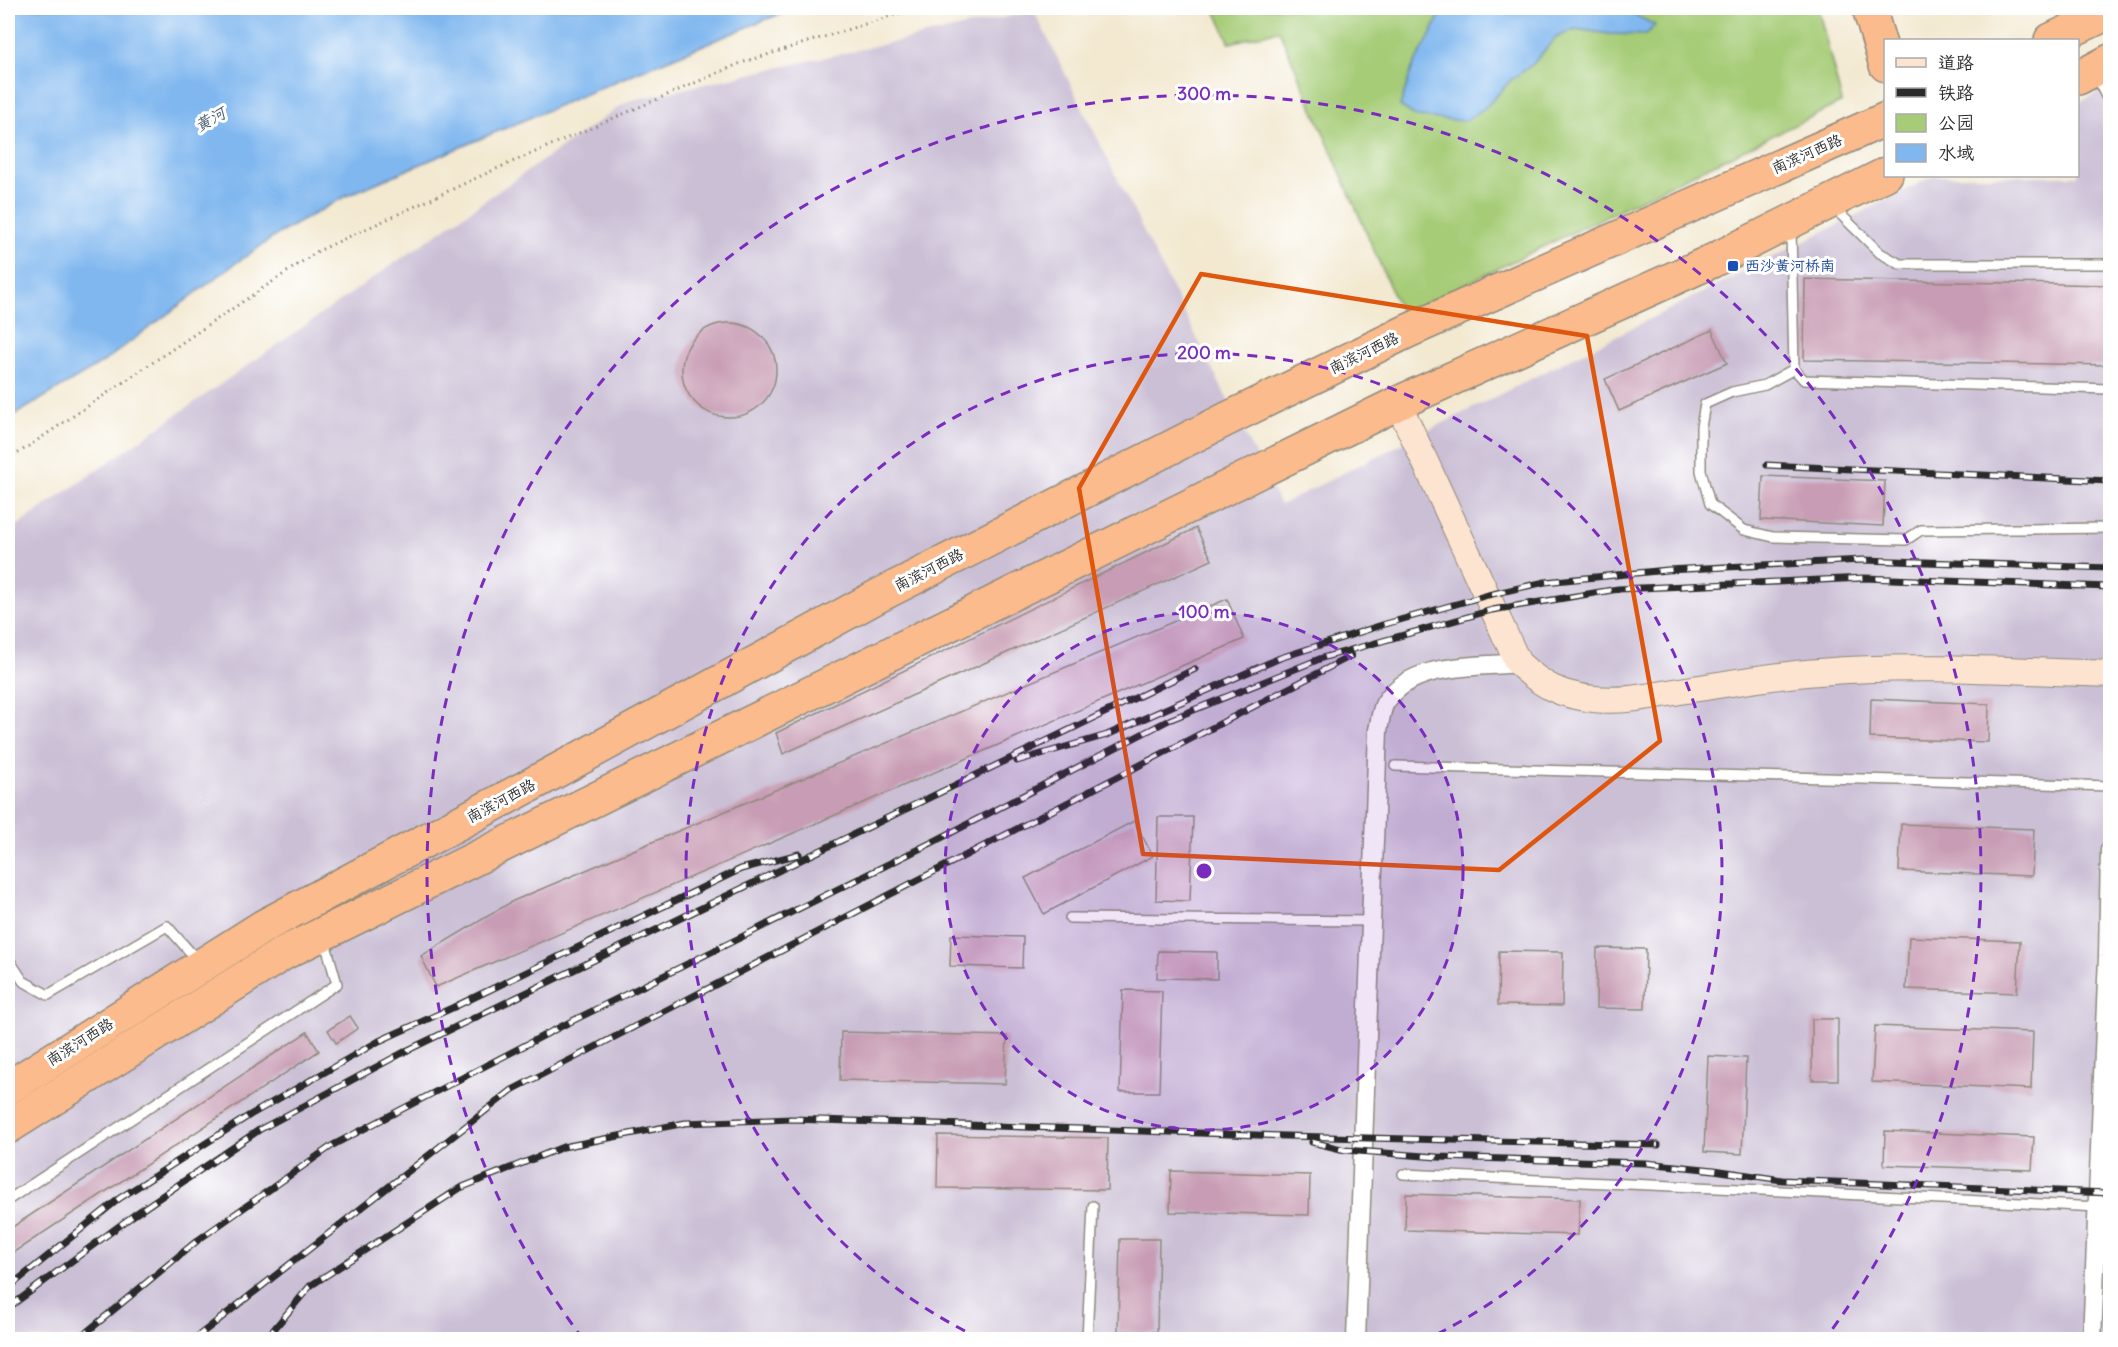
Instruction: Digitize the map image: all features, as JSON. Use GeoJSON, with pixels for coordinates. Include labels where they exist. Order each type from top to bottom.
{"type":"FeatureCollection","features":[{"type":"Feature","properties":{"kind":"highway"},"geometry":{"type":"LineString","coordinates":[[1869,8],[1884,58]]}},
{"type":"Feature","properties":{"kind":"highway"},"geometry":{"type":"LineString","coordinates":[[2053,39],[2110,12]]}},
{"type":"Feature","properties":{"kind":"highway","name":"南滨河西路"},"geometry":{"type":"LineString","coordinates":[[8,1127],[274,939],[538,782],[878,596],[1225,420],[1408,331],[1884,120]]}},
{"type":"Feature","properties":{"kind":"highway","name":"南滨河西路"},"geometry":{"type":"LineString","coordinates":[[8,1088],[201,966],[274,939],[323,934],[1398,403],[1712,261],[1884,175]]}},
{"type":"Feature","properties":{"kind":"street"},"geometry":{"type":"LineString","coordinates":[[1398,403],[1518,663],[1539,682],[1570,696],[1627,699],[1758,679],[1868,669],[1923,668],[2110,674]]}},
{"type":"Feature","properties":{"kind":"street"},"geometry":{"type":"LineString","coordinates":[[1356,1340],[1378,730],[1384,704],[1401,686],[1418,675],[1446,669],[1518,663]]}},
{"type":"Feature","properties":{"kind":"street"},"geometry":{"type":"LineString","coordinates":[[2092,1340],[2108,956],[2110,850]]}},
{"type":"Feature","properties":{"kind":"lane"},"geometry":{"type":"LineString","coordinates":[[2094,70],[2110,104]]}},
{"type":"Feature","properties":{"kind":"lane"},"geometry":{"type":"LineString","coordinates":[[1829,202],[1880,253],[1900,264],[2110,264]]}},
{"type":"Feature","properties":{"kind":"lane"},"geometry":{"type":"LineString","coordinates":[[1791,221],[1794,369],[1804,380],[2110,389]]}},
{"type":"Feature","properties":{"kind":"lane"},"geometry":{"type":"LineString","coordinates":[[1794,369],[1766,385],[1732,392],[1705,404],[1701,427],[1701,471],[1710,504],[1744,530],[1773,537],[1906,540],[1921,530],[2110,528]]}},
{"type":"Feature","properties":{"kind":"lane"},"geometry":{"type":"LineString","coordinates":[[1395,766],[2110,786]]}},
{"type":"Feature","properties":{"kind":"lane"},"geometry":{"type":"LineString","coordinates":[[1070,918],[1371,921]]}},
{"type":"Feature","properties":{"kind":"lane"},"geometry":{"type":"LineString","coordinates":[[8,958],[23,981],[48,995],[167,926],[201,966]]}},
{"type":"Feature","properties":{"kind":"lane"},"geometry":{"type":"LineString","coordinates":[[8,1200],[337,984],[323,934]]}},
{"type":"Feature","properties":{"kind":"lane"},"geometry":{"type":"LineString","coordinates":[[1403,1174],[2098,1207]]}},
{"type":"Feature","properties":{"kind":"lane"},"geometry":{"type":"LineString","coordinates":[[1088,1340],[1094,1206]]}},
{"type":"Feature","properties":{"kind":"path"},"geometry":{"type":"LineString","coordinates":[[8,460],[318,251],[496,169],[741,63],[916,8]]}},
{"type":"Feature","properties":{"kind":"highlighted area"},"geometry":{"type":"Polygon","coordinates":[[[1201,274],[1587,336],[1660,741],[1499,870],[1143,854],[1079,488],[1201,274]]]}},
{"type":"Feature","properties":{"kind":"shaded area"},"geometry":{"type":"Polygon","coordinates":[[[1034,11],[1280,505],[1932,177],[2079,177],[2079,102],[2110,87],[2110,1339],[8,1339],[8,532],[628,101],[1034,11]]]}},
{"type":"Feature","properties":{"kind":"green space"},"geometry":{"type":"Polygon","coordinates":[[[1214,8],[1818,8],[1842,102],[1402,315],[1279,30],[1230,43],[1214,8]]]}},
{"type":"Feature","properties":{"kind":"water","name":"黄河"},"geometry":{"type":"Polygon","coordinates":[[[8,8],[800,8],[772,17],[628,76],[348,195],[280,233],[102,363],[8,419],[8,8]]]}},
{"type":"Feature","properties":{"kind":"water"},"geometry":{"type":"Polygon","coordinates":[[[1447,8],[1625,8],[1655,25],[1646,35],[1610,34],[1575,29],[1555,38],[1533,64],[1511,80],[1486,107],[1465,121],[1417,117],[1400,106],[1412,68],[1441,12],[1447,8]]]}},
{"type":"Feature","properties":{"kind":"building"},"geometry":{"type":"Polygon","coordinates":[[[1805,279],[2110,285],[2110,365],[1804,360],[1805,279]]]}},
{"type":"Feature","properties":{"kind":"building"},"geometry":{"type":"Polygon","coordinates":[[[729,323],[747,327],[762,337],[772,352],[776,370],[772,388],[762,403],[747,413],[729,417],[711,413],[696,403],[686,388],[682,370],[686,352],[696,337],[711,327],[729,323]]]}},
{"type":"Feature","properties":{"kind":"building"},"geometry":{"type":"Polygon","coordinates":[[[1712,330],[1727,363],[1619,411],[1605,379],[1712,330]]]}},
{"type":"Feature","properties":{"kind":"building"},"geometry":{"type":"Polygon","coordinates":[[[1763,476],[1885,481],[1883,526],[1761,520],[1763,476]]]}},
{"type":"Feature","properties":{"kind":"building"},"geometry":{"type":"Polygon","coordinates":[[[1196,528],[1212,560],[783,754],[776,733],[1196,528]]]}},
{"type":"Feature","properties":{"kind":"building"},"geometry":{"type":"Polygon","coordinates":[[[1227,599],[1244,639],[436,987],[421,956],[513,901],[1227,599]]]}},
{"type":"Feature","properties":{"kind":"building"},"geometry":{"type":"Polygon","coordinates":[[[1871,699],[1989,704],[1988,742],[1870,738],[1871,699]]]}},
{"type":"Feature","properties":{"kind":"building"},"geometry":{"type":"Polygon","coordinates":[[[1158,817],[1193,817],[1190,901],[1156,900],[1158,817]]]}},
{"type":"Feature","properties":{"kind":"building"},"geometry":{"type":"Polygon","coordinates":[[[1134,821],[1153,856],[1044,914],[1025,878],[1134,821]]]}},
{"type":"Feature","properties":{"kind":"building"},"geometry":{"type":"Polygon","coordinates":[[[1901,824],[2034,829],[2032,876],[1899,871],[1901,824]]]}},
{"type":"Feature","properties":{"kind":"building"},"geometry":{"type":"Polygon","coordinates":[[[951,935],[1023,937],[1022,968],[950,966],[951,935]]]}},
{"type":"Feature","properties":{"kind":"building"},"geometry":{"type":"Polygon","coordinates":[[[1909,937],[2020,941],[2017,993],[1906,989],[1909,937]]]}},
{"type":"Feature","properties":{"kind":"building"},"geometry":{"type":"Polygon","coordinates":[[[1597,948],[1646,949],[1645,1009],[1596,1008],[1597,948]]]}},
{"type":"Feature","properties":{"kind":"building"},"geometry":{"type":"Polygon","coordinates":[[[1158,951],[1217,952],[1217,979],[1157,978],[1158,951]]]}},
{"type":"Feature","properties":{"kind":"building"},"geometry":{"type":"Polygon","coordinates":[[[1499,951],[1563,952],[1562,1006],[1498,1005],[1499,951]]]}},
{"type":"Feature","properties":{"kind":"building"},"geometry":{"type":"Polygon","coordinates":[[[1123,990],[1162,991],[1159,1092],[1120,1092],[1123,990]]]}},
{"type":"Feature","properties":{"kind":"building"},"geometry":{"type":"Polygon","coordinates":[[[350,1016],[358,1028],[336,1043],[328,1030],[350,1016]]]}},
{"type":"Feature","properties":{"kind":"building"},"geometry":{"type":"Polygon","coordinates":[[[1812,1019],[1838,1019],[1838,1080],[1812,1080],[1812,1019]]]}},
{"type":"Feature","properties":{"kind":"building"},"geometry":{"type":"Polygon","coordinates":[[[1875,1026],[2033,1032],[2031,1089],[1872,1082],[1875,1026]]]}},
{"type":"Feature","properties":{"kind":"building"},"geometry":{"type":"Polygon","coordinates":[[[307,1032],[319,1051],[8,1256],[8,1230],[307,1032]]]}},
{"type":"Feature","properties":{"kind":"building"},"geometry":{"type":"Polygon","coordinates":[[[841,1032],[1007,1036],[1005,1084],[840,1080],[841,1032]]]}},
{"type":"Feature","properties":{"kind":"building"},"geometry":{"type":"Polygon","coordinates":[[[1708,1056],[1746,1058],[1742,1154],[1704,1152],[1708,1056]]]}},
{"type":"Feature","properties":{"kind":"building"},"geometry":{"type":"Polygon","coordinates":[[[1885,1131],[2034,1137],[2032,1170],[1884,1165],[1885,1131]]]}},
{"type":"Feature","properties":{"kind":"building"},"geometry":{"type":"Polygon","coordinates":[[[938,1135],[1108,1138],[1107,1190],[937,1188],[938,1135]]]}},
{"type":"Feature","properties":{"kind":"building"},"geometry":{"type":"Polygon","coordinates":[[[1171,1171],[1310,1175],[1309,1215],[1170,1212],[1171,1171]]]}},
{"type":"Feature","properties":{"kind":"building"},"geometry":{"type":"Polygon","coordinates":[[[1406,1194],[1580,1199],[1578,1235],[1405,1230],[1406,1194]]]}},
{"type":"Feature","properties":{"kind":"building"},"geometry":{"type":"Polygon","coordinates":[[[1120,1239],[1159,1239],[1157,1332],[1118,1331],[1120,1239]]]}},
{"type":"Feature","properties":{"kind":"railway"},"geometry":{"type":"LineString","coordinates":[[1767,465],[2110,481]]}},
{"type":"Feature","properties":{"kind":"railway"},"geometry":{"type":"LineString","coordinates":[[1017,761],[1107,735],[1280,658],[1382,625],[1488,595],[1545,582],[1667,570],[1863,560],[2110,568]]}},
{"type":"Feature","properties":{"kind":"railway"},"geometry":{"type":"LineString","coordinates":[[77,1340],[198,1240],[333,1145],[564,1025],[935,841],[1169,720],[1322,658],[1492,610],[1618,589],[1864,578],[2110,587]]}},
{"type":"Feature","properties":{"kind":"railway"},"geometry":{"type":"LineString","coordinates":[[193,1340],[512,1090],[1351,656]]}},
{"type":"Feature","properties":{"kind":"railway"},"geometry":{"type":"LineString","coordinates":[[8,1308],[134,1215],[259,1130],[406,1051],[1195,669]]}},
{"type":"Feature","properties":{"kind":"railway"},"geometry":{"type":"LineString","coordinates":[[8,1288],[120,1198],[250,1115],[379,1041],[741,869],[799,854]]}},
{"type":"Feature","properties":{"kind":"railway"},"geometry":{"type":"LineString","coordinates":[[265,1340],[310,1286],[460,1188],[563,1147],[685,1123],[792,1119],[1286,1136],[1658,1145]]}},
{"type":"Feature","properties":{"kind":"railway"},"geometry":{"type":"LineString","coordinates":[[1312,1142],[1345,1150],[1437,1157],[1646,1163],[1782,1180],[2110,1193]]}},
{"type":"Feature","properties":{"kind":"place","name":"西沙黄河桥南"},"geometry":{"type":"Point","coordinates":[1733,266]}}]}
